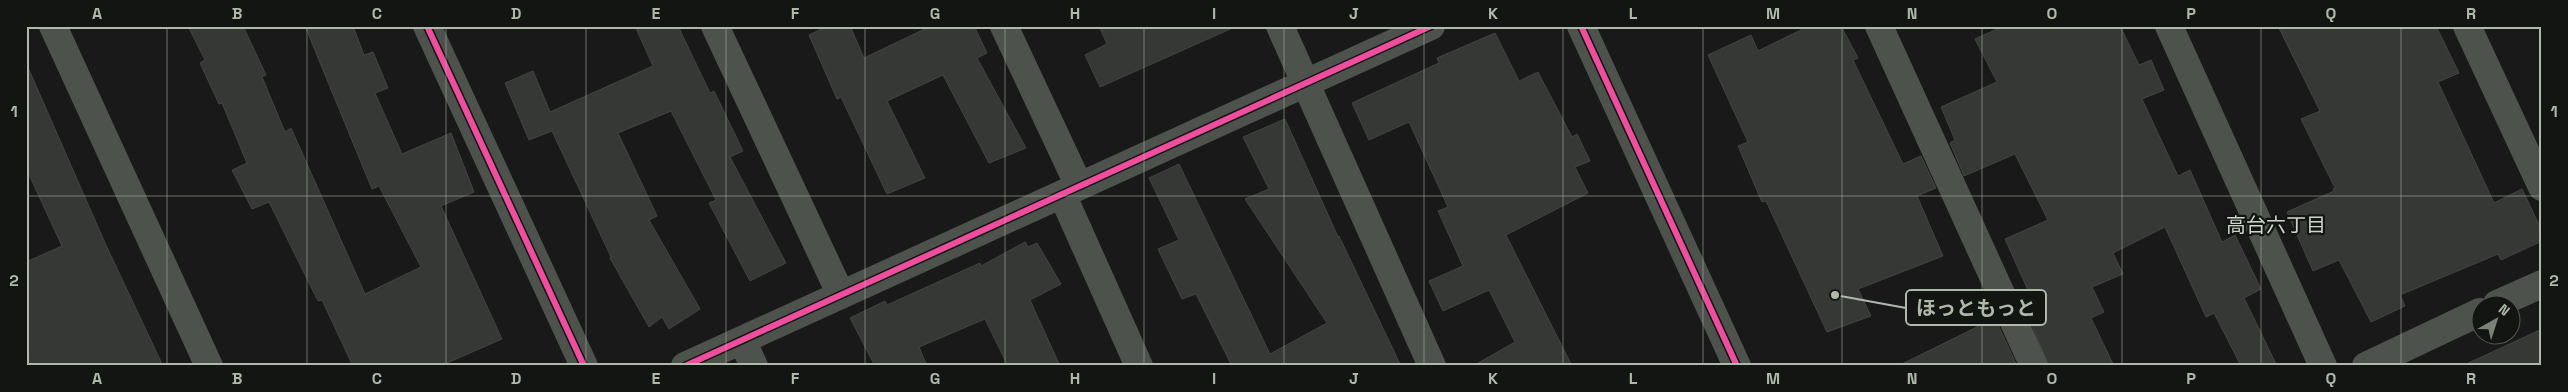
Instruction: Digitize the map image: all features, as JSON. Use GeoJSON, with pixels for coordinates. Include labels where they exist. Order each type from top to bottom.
{"type":"FeatureCollection","features":[{"type":"Feature","properties":{"kind":"street"},"geometry":{"type":"LineString","coordinates":[[53,26],[209,366]]}},
{"type":"Feature","properties":{"kind":"street"},"geometry":{"type":"LineString","coordinates":[[427,26],[584,366]]}},
{"type":"Feature","properties":{"kind":"street"},"geometry":{"type":"LineString","coordinates":[[715,26],[841,295]]}},
{"type":"Feature","properties":{"kind":"street"},"geometry":{"type":"LineString","coordinates":[[1004,26],[1138,366]]}},
{"type":"Feature","properties":{"kind":"street"},"geometry":{"type":"LineString","coordinates":[[1280,26],[1432,366]]}},
{"type":"Feature","properties":{"kind":"street"},"geometry":{"type":"LineString","coordinates":[[685,366],[1431,26]]}},
{"type":"Feature","properties":{"kind":"street"},"geometry":{"type":"LineString","coordinates":[[1581,26],[1737,366]]}},
{"type":"Feature","properties":{"kind":"street"},"geometry":{"type":"LineString","coordinates":[[1879,26],[2034,366]]}},
{"type":"Feature","properties":{"kind":"street"},"geometry":{"type":"LineString","coordinates":[[2169,26],[2323,366]]}},
{"type":"Feature","properties":{"kind":"street"},"geometry":{"type":"LineString","coordinates":[[2467,26],[2542,187]]}},
{"type":"Feature","properties":{"kind":"street"},"geometry":{"type":"LineString","coordinates":[[2520,294],[2542,284]]}},
{"type":"Feature","properties":{"kind":"street"},"geometry":{"type":"LineString","coordinates":[[2366,366],[2470,317]]}},
{"type":"Feature","properties":{"kind":"street"},"geometry":{"type":"LineString","coordinates":[[742,340],[754,366]]}},
{"type":"Feature","properties":{"kind":"building"},"geometry":{"type":"Polygon","coordinates":[[[188,26],[243,26],[266,75],[262,77],[285,132],[291,128],[365,294],[421,267],[379,186],[372,189],[305,26],[353,26],[364,55],[373,52],[388,88],[375,93],[402,154],[451,133],[474,192],[441,206],[502,339],[440,366],[353,366],[322,300],[318,301],[269,202],[252,209],[232,170],[247,163],[222,103],[219,104],[200,63],[205,60],[188,26]]]}},
{"type":"Feature","properties":{"kind":"building"},"geometry":{"type":"Polygon","coordinates":[[[635,26],[678,26],[710,93],[714,91],[743,151],[730,157],[786,263],[750,281],[709,203],[716,200],[671,111],[618,133],[657,216],[649,220],[700,309],[669,329],[662,317],[649,327],[610,258],[552,131],[529,140],[505,83],[533,71],[550,112],[653,66],[635,26]]]}},
{"type":"Feature","properties":{"kind":"building"},"geometry":{"type":"Polygon","coordinates":[[[828,26],[850,26],[864,58],[931,26],[974,26],[987,53],[977,58],[1026,148],[989,163],[943,75],[887,101],[925,178],[887,194],[841,97],[837,99],[809,35],[828,26]]]}},
{"type":"Feature","properties":{"kind":"building"},"geometry":{"type":"Polygon","coordinates":[[[1099,26],[1237,26],[1100,87],[1085,55],[1107,44],[1099,26]]]}},
{"type":"Feature","properties":{"kind":"building"},"geometry":{"type":"Polygon","coordinates":[[[1809,26],[1841,26],[1858,58],[1853,60],[1903,164],[1921,156],[1936,188],[1917,196],[1943,256],[1858,289],[1871,316],[1827,332],[1766,201],[1762,202],[1738,146],[1748,142],[1708,55],[1751,35],[1758,51],[1809,26]]]}},
{"type":"Feature","properties":{"kind":"building"},"geometry":{"type":"Polygon","coordinates":[[[2004,26],[2120,26],[2139,65],[2151,60],[2164,90],[2142,99],[2178,176],[2190,170],[2222,242],[2235,235],[2261,289],[2244,298],[2277,366],[2241,366],[2214,313],[2206,317],[2165,227],[2113,253],[2123,274],[2092,287],[2104,312],[2091,318],[2114,366],[2049,366],[2023,304],[2032,299],[2005,239],[2048,220],[2015,154],[1964,176],[1950,143],[1955,140],[1941,107],[1997,82],[1975,39],[2004,26]]]}},
{"type":"Feature","properties":{"kind":"building"},"geometry":{"type":"Polygon","coordinates":[[[2278,26],[2436,26],[2459,73],[2438,82],[2494,203],[2522,189],[2542,231],[2542,241],[2501,260],[2498,254],[2400,295],[2405,306],[2371,322],[2339,260],[2313,271],[2287,212],[2334,191],[2333,189],[2335,188],[2301,119],[2320,111],[2278,26]]]}},
{"type":"Feature","properties":{"kind":"building"},"geometry":{"type":"Polygon","coordinates":[[[1495,33],[1519,81],[1538,72],[1572,137],[1577,134],[1590,161],[1575,167],[1588,193],[1506,235],[1572,366],[1473,366],[1515,342],[1489,290],[1443,311],[1429,281],[1463,266],[1438,211],[1448,207],[1409,122],[1369,140],[1352,103],[1439,63],[1437,58],[1495,33]]]}},
{"type":"Feature","properties":{"kind":"building"},"geometry":{"type":"Polygon","coordinates":[[[26,63],[105,243],[163,366],[32,366],[26,354],[26,262],[62,246],[26,168],[26,63]]]}},
{"type":"Feature","properties":{"kind":"building"},"geometry":{"type":"Polygon","coordinates":[[[1285,119],[1338,237],[1401,366],[1232,366],[1196,294],[1182,299],[1158,249],[1179,240],[1149,178],[1179,164],[1270,354],[1327,323],[1245,199],[1269,189],[1243,137],[1285,119]]]}},
{"type":"Feature","properties":{"kind":"building"},"geometry":{"type":"Polygon","coordinates":[[[1025,242],[1028,247],[1037,243],[1061,284],[1030,300],[1060,366],[1008,366],[985,319],[919,347],[927,366],[875,366],[850,318],[885,301],[887,305],[980,263],[981,266],[1025,242]]]}},
{"type":"Feature","properties":{"kind":"building"},"geometry":{"type":"Polygon","coordinates":[[[1995,318],[2017,366],[1898,366],[1995,318]]]}},
{"type":"Feature","properties":{"kind":"building"},"geometry":{"type":"Polygon","coordinates":[[[2542,329],[2542,366],[2462,366],[2510,344],[2520,344],[2520,339],[2542,329]]]}},
{"type":"Feature","properties":{"kind":"cycle path"},"geometry":{"type":"LineString","coordinates":[[427,26],[584,366]]}},
{"type":"Feature","properties":{"kind":"cycle path"},"geometry":{"type":"LineString","coordinates":[[685,366],[1431,26]]}},
{"type":"Feature","properties":{"kind":"cycle path"},"geometry":{"type":"LineString","coordinates":[[1581,26],[1737,366]]}},
{"type":"Feature","properties":{"kind":"place","name":"ほっともっと"},"geometry":{"type":"Point","coordinates":[1835,295]}},
{"type":"Feature","properties":{"kind":"district","name":"高台六丁目"},"geometry":{"type":"Point","coordinates":[2276,225]}}]}
